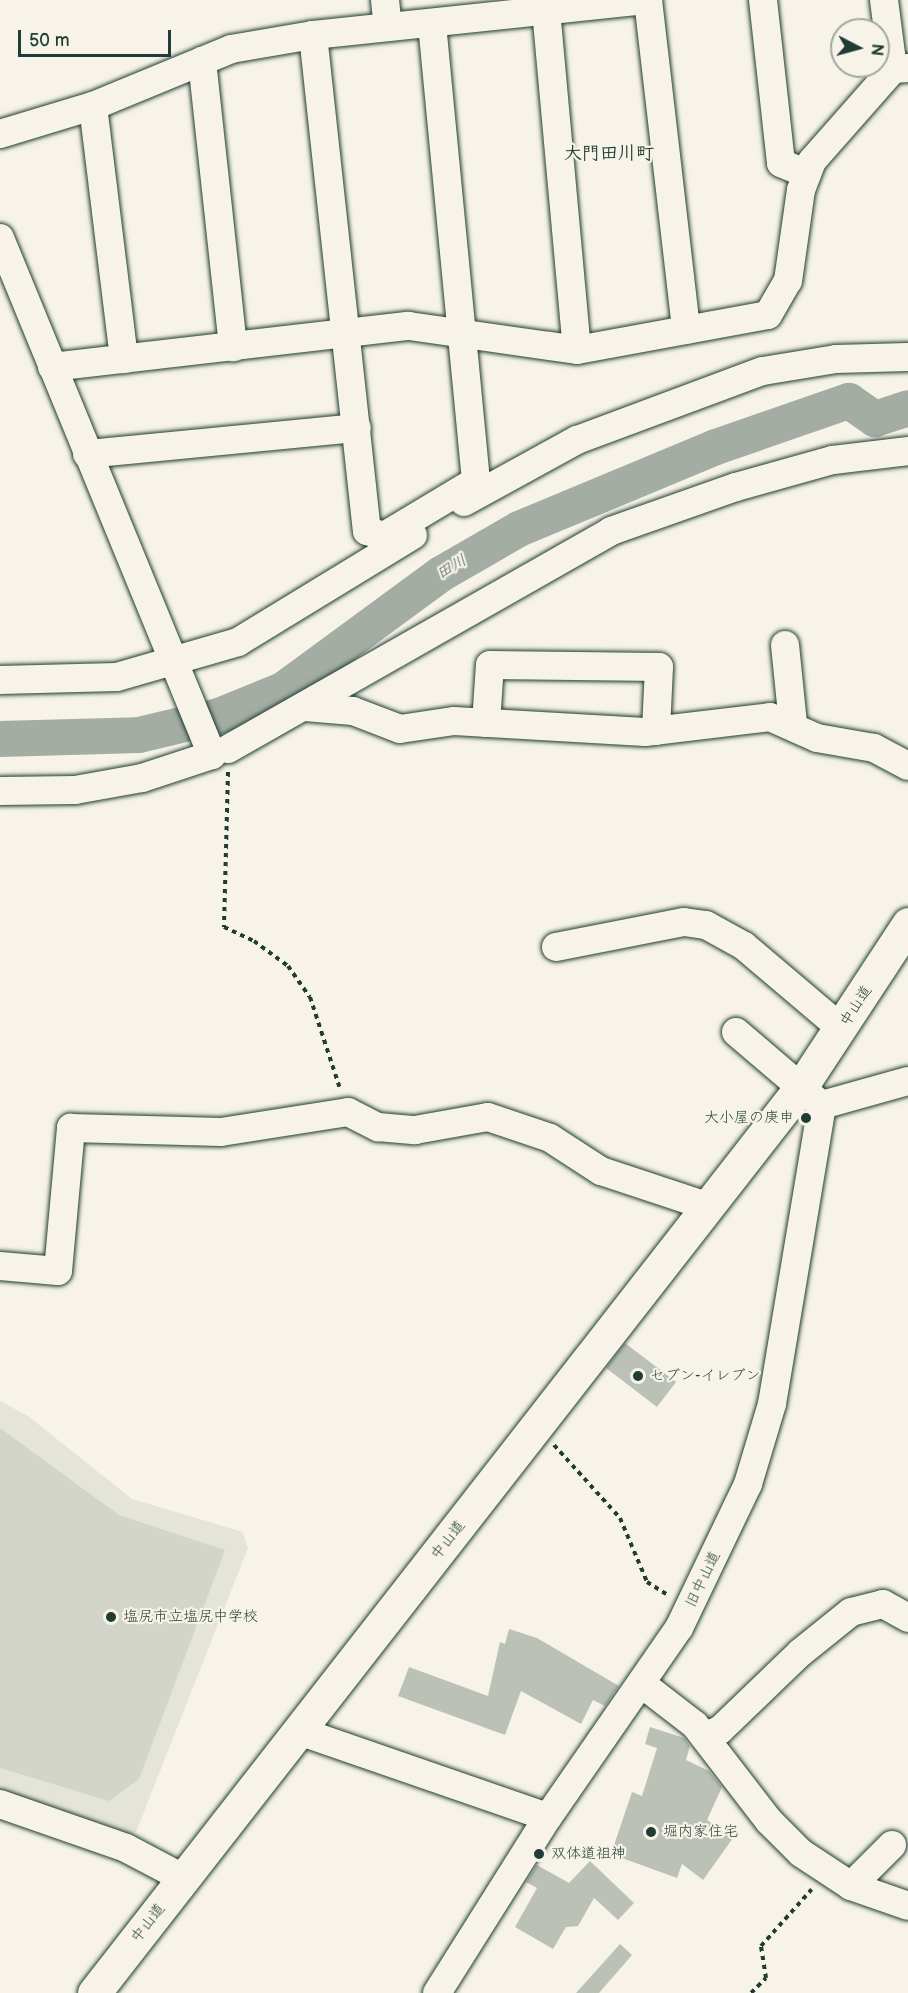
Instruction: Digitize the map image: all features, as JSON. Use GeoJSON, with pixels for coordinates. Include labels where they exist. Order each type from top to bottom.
{"type":"FeatureCollection","features":[{"type":"Feature","properties":{"kind":"highway","name":"中山道"},"geometry":{"type":"LineString","coordinates":[[94,1993],[707,1206],[812,1096],[842,1029],[903,942]]}},
{"type":"Feature","properties":{"kind":"street"},"geometry":{"type":"LineString","coordinates":[[0,134],[93,106],[231,49],[313,34],[386,14],[432,23],[648,0],[686,330]]}},
{"type":"Feature","properties":{"kind":"street"},"geometry":{"type":"LineString","coordinates":[[763,0],[781,163],[807,174]]}},
{"type":"Feature","properties":{"kind":"street"},"geometry":{"type":"LineString","coordinates":[[52,367],[232,347],[346,331],[409,326],[578,350],[768,315],[781,302],[807,174],[812,161],[901,69],[884,0]]}},
{"type":"Feature","properties":{"kind":"street"},"geometry":{"type":"LineString","coordinates":[[546,10],[578,350]]}},
{"type":"Feature","properties":{"kind":"street"},"geometry":{"type":"LineString","coordinates":[[313,34],[367,531],[384,536],[476,481],[465,334],[432,23]]}},
{"type":"Feature","properties":{"kind":"street"},"geometry":{"type":"LineString","coordinates":[[202,61],[232,347]]}},
{"type":"Feature","properties":{"kind":"street"},"geometry":{"type":"LineString","coordinates":[[93,106],[124,359]]}},
{"type":"Feature","properties":{"kind":"street"},"geometry":{"type":"LineString","coordinates":[[0,238],[174,661],[217,751]]}},
{"type":"Feature","properties":{"kind":"street"},"geometry":{"type":"LineString","coordinates":[[0,680],[94,680],[174,661],[238,642],[502,478],[577,440],[763,371],[836,359],[908,357]]}},
{"type":"Feature","properties":{"kind":"street"},"geometry":{"type":"LineString","coordinates":[[87,454],[357,428]]}},
{"type":"Feature","properties":{"kind":"street"},"geometry":{"type":"LineString","coordinates":[[0,791],[75,790],[142,778],[217,751],[304,707],[611,531],[823,463],[908,451]]}},
{"type":"Feature","properties":{"kind":"street"},"geometry":{"type":"LineString","coordinates":[[785,645],[794,724]]}},
{"type":"Feature","properties":{"kind":"street"},"geometry":{"type":"LineString","coordinates":[[486,723],[490,665],[658,667],[656,731]]}},
{"type":"Feature","properties":{"kind":"street"},"geometry":{"type":"LineString","coordinates":[[304,707],[352,711],[400,729],[486,723],[656,731],[770,717],[794,724],[817,738],[874,748],[908,766]]}},
{"type":"Feature","properties":{"kind":"street"},"geometry":{"type":"LineString","coordinates":[[556,947],[684,922],[706,926],[744,946],[842,1029]]}},
{"type":"Feature","properties":{"kind":"street"},"geometry":{"type":"LineString","coordinates":[[736,1032],[812,1096],[908,1081]]}},
{"type":"Feature","properties":{"kind":"street","name":"旧中山道"},"geometry":{"type":"LineString","coordinates":[[437,1993],[548,1817],[642,1684],[689,1608],[760,1452],[784,1342],[812,1096]]}},
{"type":"Feature","properties":{"kind":"street"},"geometry":{"type":"LineString","coordinates":[[0,1266],[58,1271],[71,1128],[221,1132],[348,1112],[378,1126],[415,1130],[488,1117],[550,1138],[601,1171],[707,1206]]}},
{"type":"Feature","properties":{"kind":"street"},"geometry":{"type":"LineString","coordinates":[[705,1736],[720,1731],[800,1653],[851,1612],[883,1604],[908,1618]]}},
{"type":"Feature","properties":{"kind":"street"},"geometry":{"type":"LineString","coordinates":[[642,1684],[705,1736],[769,1821],[825,1872],[851,1886],[908,1906]]}},
{"type":"Feature","properties":{"kind":"street"},"geometry":{"type":"LineString","coordinates":[[299,1731],[548,1817]]}},
{"type":"Feature","properties":{"kind":"street"},"geometry":{"type":"LineString","coordinates":[[0,1804],[126,1848],[183,1878]]}},
{"type":"Feature","properties":{"kind":"street"},"geometry":{"type":"LineString","coordinates":[[851,1886],[892,1845]]}},
{"type":"Feature","properties":{"kind":"path"},"geometry":{"type":"LineString","coordinates":[[217,751],[224,927],[254,941],[288,966],[309,997],[348,1112]]}},
{"type":"Feature","properties":{"kind":"path"},"geometry":{"type":"LineString","coordinates":[[534,1428],[570,1459],[620,1518],[647,1582],[689,1608]]}},
{"type":"Feature","properties":{"kind":"path"},"geometry":{"type":"LineString","coordinates":[[751,1993],[766,1978],[760,1946],[825,1872]]}},
{"type":"Feature","properties":{"kind":"shaded area","name":"塩尻市立塩尻中学校"},"geometry":{"type":"Polygon","coordinates":[[[0,1401],[28,1416],[132,1499],[243,1532],[248,1548],[136,1832],[125,1836],[0,1793],[0,1401]]]}},
{"type":"Feature","properties":{"kind":"shaded area","name":"塩尻市立塩尻中学校"},"geometry":{"type":"Polygon","coordinates":[[[0,1428],[119,1515],[225,1550],[139,1779],[109,1801],[0,1768],[0,1428]]]}},
{"type":"Feature","properties":{"kind":"building"},"geometry":{"type":"Polygon","coordinates":[[[625,1343],[676,1382],[657,1407],[606,1368],[625,1343]]]}},
{"type":"Feature","properties":{"kind":"building"},"geometry":{"type":"Polygon","coordinates":[[[509,1629],[537,1638],[619,1686],[605,1706],[593,1700],[581,1724],[521,1691],[505,1735],[398,1696],[409,1667],[488,1696],[500,1642],[505,1644],[509,1629]]]}},
{"type":"Feature","properties":{"kind":"building"},"geometry":{"type":"Polygon","coordinates":[[[650,1727],[684,1738],[690,1746],[686,1760],[709,1771],[722,1787],[707,1820],[733,1838],[703,1880],[682,1864],[677,1878],[611,1854],[632,1792],[642,1796],[657,1748],[645,1744],[650,1727]]]}},
{"type":"Feature","properties":{"kind":"building"},"geometry":{"type":"Polygon","coordinates":[[[590,1861],[634,1903],[618,1920],[594,1898],[578,1926],[566,1927],[553,1949],[515,1927],[537,1888],[526,1882],[537,1865],[569,1883],[590,1861]]]}},
{"type":"Feature","properties":{"kind":"building"},"geometry":{"type":"Polygon","coordinates":[[[620,1944],[632,1955],[599,1993],[576,1993],[620,1944]]]}},
{"type":"Feature","properties":{"kind":"waterway","name":"田川"},"geometry":{"type":"LineString","coordinates":[[0,739],[139,735],[219,716],[283,690],[441,574],[519,529],[716,447],[849,401],[875,419],[908,408]]}},
{"type":"Feature","properties":{"kind":"place","name":"大小屋の庚申"},"geometry":{"type":"Point","coordinates":[806,1118]}},
{"type":"Feature","properties":{"kind":"place","name":"セブン-イレブン"},"geometry":{"type":"Point","coordinates":[638,1376]}},
{"type":"Feature","properties":{"kind":"place","name":"塩尻市立塩尻中学校"},"geometry":{"type":"Point","coordinates":[111,1617]}},
{"type":"Feature","properties":{"kind":"place","name":"堀内家住宅"},"geometry":{"type":"Point","coordinates":[651,1832]}},
{"type":"Feature","properties":{"kind":"place","name":"双体道祖神"},"geometry":{"type":"Point","coordinates":[539,1854]}},
{"type":"Feature","properties":{"kind":"district","name":"大門田川町"},"geometry":{"type":"Point","coordinates":[609,154]}}]}
